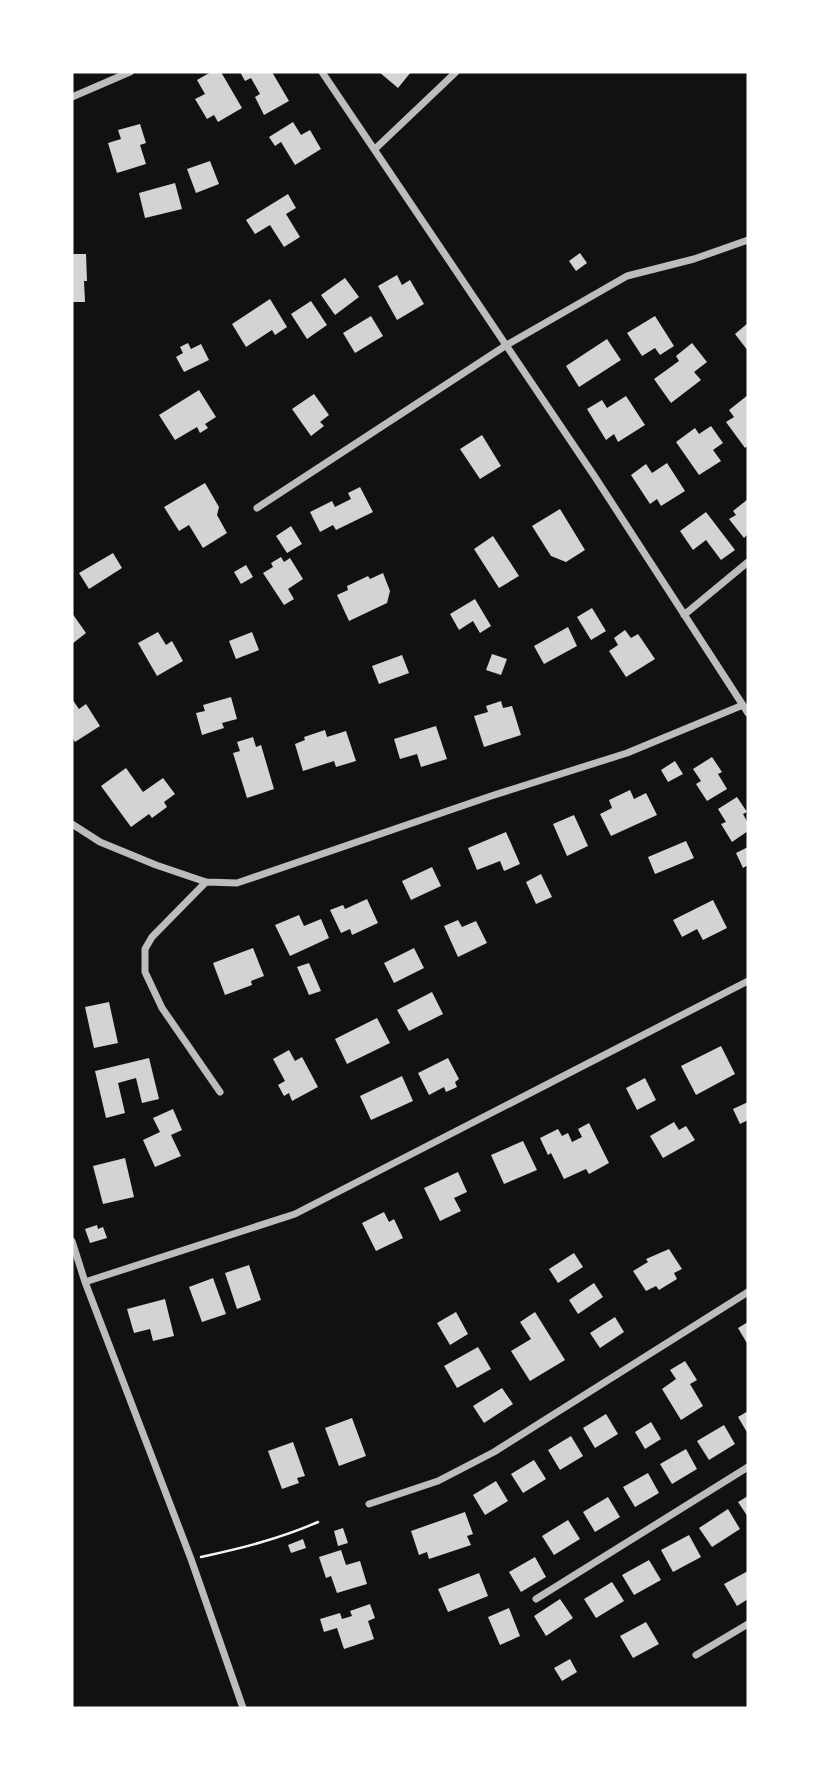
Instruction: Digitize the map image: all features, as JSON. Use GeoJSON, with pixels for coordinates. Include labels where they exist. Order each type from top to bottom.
{"type":"FeatureCollection","features":[{"type":"Feature","properties":{"kind":"street"},"geometry":{"type":"LineString","coordinates":[[72,97],[130,72]]}},
{"type":"Feature","properties":{"kind":"street"},"geometry":{"type":"LineString","coordinates":[[322,72],[595,477],[748,713]]}},
{"type":"Feature","properties":{"kind":"street"},"geometry":{"type":"LineString","coordinates":[[374,149],[456,72]]}},
{"type":"Feature","properties":{"kind":"street"},"geometry":{"type":"LineString","coordinates":[[257,508],[505,346],[627,276],[694,259],[748,240]]}},
{"type":"Feature","properties":{"kind":"street"},"geometry":{"type":"LineString","coordinates":[[684,615],[748,562]]}},
{"type":"Feature","properties":{"kind":"street"},"geometry":{"type":"LineString","coordinates":[[72,824],[100,842],[206,882],[237,883],[491,796],[627,753],[743,705]]}},
{"type":"Feature","properties":{"kind":"street"},"geometry":{"type":"LineString","coordinates":[[206,882],[152,937],[145,950],[145,972],[162,1008],[220,1092]]}},
{"type":"Feature","properties":{"kind":"street"},"geometry":{"type":"LineString","coordinates":[[85,1282],[295,1214],[748,981]]}},
{"type":"Feature","properties":{"kind":"street"},"geometry":{"type":"LineString","coordinates":[[72,1241],[85,1282],[191,1559],[243,1708]]}},
{"type":"Feature","properties":{"kind":"street"},"geometry":{"type":"LineString","coordinates":[[369,1504],[438,1481],[494,1452],[748,1292]]}},
{"type":"Feature","properties":{"kind":"street"},"geometry":{"type":"LineString","coordinates":[[536,1599],[748,1467]]}},
{"type":"Feature","properties":{"kind":"street"},"geometry":{"type":"LineString","coordinates":[[696,1656],[748,1624]]}},
{"type":"Feature","properties":{"kind":"path"},"geometry":{"type":"LineString","coordinates":[[191,1559],[253,1546],[318,1522]]}},
{"type":"Feature","properties":{"kind":"building"},"geometry":{"type":"Polygon","coordinates":[[[211,72],[221,72],[242,108],[218,122],[214,115],[207,119],[195,99],[205,94],[197,80],[211,72]]]}},
{"type":"Feature","properties":{"kind":"building"},"geometry":{"type":"Polygon","coordinates":[[[240,72],[272,72],[289,101],[264,115],[255,97],[260,94],[251,78],[245,81],[240,72]]]}},
{"type":"Feature","properties":{"kind":"building"},"geometry":{"type":"Polygon","coordinates":[[[379,72],[411,72],[398,88],[379,72]]]}},
{"type":"Feature","properties":{"kind":"building"},"geometry":{"type":"Polygon","coordinates":[[[293,122],[301,135],[310,130],[321,149],[295,165],[281,142],[275,146],[269,137],[293,122]]]}},
{"type":"Feature","properties":{"kind":"building"},"geometry":{"type":"Polygon","coordinates":[[[140,124],[146,143],[140,145],[146,164],[117,173],[108,143],[121,139],[118,130],[140,124]]]}},
{"type":"Feature","properties":{"kind":"building"},"geometry":{"type":"Polygon","coordinates":[[[210,161],[219,184],[196,193],[187,169],[210,161]]]}},
{"type":"Feature","properties":{"kind":"building"},"geometry":{"type":"Polygon","coordinates":[[[175,183],[182,209],[145,218],[139,193],[175,183]]]}},
{"type":"Feature","properties":{"kind":"building"},"geometry":{"type":"Polygon","coordinates":[[[288,194],[296,208],[286,214],[300,237],[284,247],[270,225],[255,234],[246,220],[288,194]]]}},
{"type":"Feature","properties":{"kind":"building"},"geometry":{"type":"Polygon","coordinates":[[[580,253],[587,263],[576,271],[569,261],[580,253]]]}},
{"type":"Feature","properties":{"kind":"building"},"geometry":{"type":"Polygon","coordinates":[[[72,254],[86,254],[85,302],[72,302],[72,254]]]}},
{"type":"Feature","properties":{"kind":"building"},"geometry":{"type":"Polygon","coordinates":[[[397,275],[402,285],[410,280],[424,304],[397,320],[378,286],[397,275]]]}},
{"type":"Feature","properties":{"kind":"building"},"geometry":{"type":"Polygon","coordinates":[[[345,278],[359,297],[335,315],[321,295],[345,278]]]}},
{"type":"Feature","properties":{"kind":"building"},"geometry":{"type":"Polygon","coordinates":[[[270,299],[287,327],[275,335],[272,330],[246,347],[232,324],[270,299]]]}},
{"type":"Feature","properties":{"kind":"building"},"geometry":{"type":"Polygon","coordinates":[[[311,301],[327,325],[307,339],[291,314],[311,301]]]}},
{"type":"Feature","properties":{"kind":"building"},"geometry":{"type":"Polygon","coordinates":[[[371,316],[383,336],[355,353],[343,333],[371,316]]]}},
{"type":"Feature","properties":{"kind":"building"},"geometry":{"type":"Polygon","coordinates":[[[655,316],[674,346],[660,355],[655,348],[642,356],[627,333],[655,316]]]}},
{"type":"Feature","properties":{"kind":"building"},"geometry":{"type":"Polygon","coordinates":[[[748,323],[748,351],[735,334],[748,323]]]}},
{"type":"Feature","properties":{"kind":"building"},"geometry":{"type":"Polygon","coordinates":[[[607,339],[621,360],[579,387],[566,366],[607,339]]]}},
{"type":"Feature","properties":{"kind":"building"},"geometry":{"type":"Polygon","coordinates":[[[188,343],[191,349],[201,344],[209,360],[184,372],[176,357],[183,353],[180,347],[188,343]]]}},
{"type":"Feature","properties":{"kind":"building"},"geometry":{"type":"Polygon","coordinates":[[[692,343],[707,362],[694,372],[701,380],[671,403],[654,379],[679,361],[676,356],[692,343]]]}},
{"type":"Feature","properties":{"kind":"building"},"geometry":{"type":"Polygon","coordinates":[[[199,390],[216,417],[205,424],[208,428],[200,433],[197,427],[175,440],[159,415],[199,390]]]}},
{"type":"Feature","properties":{"kind":"building"},"geometry":{"type":"Polygon","coordinates":[[[314,394],[329,415],[320,422],[324,426],[311,436],[292,409],[314,394]]]}},
{"type":"Feature","properties":{"kind":"building"},"geometry":{"type":"Polygon","coordinates":[[[748,395],[748,445],[745,448],[726,422],[734,417],[729,410],[748,395]]]}},
{"type":"Feature","properties":{"kind":"building"},"geometry":{"type":"Polygon","coordinates":[[[626,396],[645,425],[618,442],[614,434],[606,440],[587,409],[602,400],[607,408],[626,396]]]}},
{"type":"Feature","properties":{"kind":"building"},"geometry":{"type":"Polygon","coordinates":[[[711,426],[723,443],[713,450],[721,461],[699,475],[676,442],[695,428],[699,434],[711,426]]]}},
{"type":"Feature","properties":{"kind":"building"},"geometry":{"type":"Polygon","coordinates":[[[482,435],[501,466],[480,479],[460,449],[482,435]]]}},
{"type":"Feature","properties":{"kind":"building"},"geometry":{"type":"Polygon","coordinates":[[[667,463],[685,491],[661,506],[657,499],[650,504],[631,475],[646,464],[652,473],[667,463]]]}},
{"type":"Feature","properties":{"kind":"building"},"geometry":{"type":"Polygon","coordinates":[[[205,483],[219,507],[217,515],[227,533],[203,548],[189,525],[179,531],[164,507],[205,483]]]}},
{"type":"Feature","properties":{"kind":"building"},"geometry":{"type":"Polygon","coordinates":[[[360,487],[373,512],[336,530],[333,525],[320,532],[310,512],[332,501],[335,507],[351,499],[348,493],[360,487]]]}},
{"type":"Feature","properties":{"kind":"building"},"geometry":{"type":"Polygon","coordinates":[[[748,499],[748,534],[744,538],[729,519],[736,515],[733,511],[748,499]]]}},
{"type":"Feature","properties":{"kind":"building"},"geometry":{"type":"Polygon","coordinates":[[[560,509],[585,550],[566,562],[551,556],[532,526],[560,509]]]}},
{"type":"Feature","properties":{"kind":"building"},"geometry":{"type":"Polygon","coordinates":[[[706,512],[735,550],[721,560],[706,540],[693,550],[680,531],[706,512]]]}},
{"type":"Feature","properties":{"kind":"building"},"geometry":{"type":"Polygon","coordinates":[[[291,526],[302,544],[287,553],[276,536],[291,526]]]}},
{"type":"Feature","properties":{"kind":"building"},"geometry":{"type":"Polygon","coordinates":[[[493,536],[519,576],[499,588],[474,549],[493,536]]]}},
{"type":"Feature","properties":{"kind":"building"},"geometry":{"type":"Polygon","coordinates":[[[113,553],[122,568],[89,589],[79,573],[113,553]]]}},
{"type":"Feature","properties":{"kind":"building"},"geometry":{"type":"Polygon","coordinates":[[[281,557],[284,562],[290,558],[303,579],[288,589],[294,599],[284,605],[263,573],[273,567],[271,563],[281,557]]]}},
{"type":"Feature","properties":{"kind":"building"},"geometry":{"type":"Polygon","coordinates":[[[246,565],[253,577],[241,584],[234,572],[246,565]]]}},
{"type":"Feature","properties":{"kind":"building"},"geometry":{"type":"Polygon","coordinates":[[[383,573],[390,591],[387,603],[349,621],[337,595],[348,590],[347,586],[368,576],[370,579],[383,573]]]}},
{"type":"Feature","properties":{"kind":"building"},"geometry":{"type":"Polygon","coordinates":[[[475,599],[491,626],[480,633],[473,621],[459,630],[450,614],[475,599]]]}},
{"type":"Feature","properties":{"kind":"building"},"geometry":{"type":"Polygon","coordinates":[[[592,608],[606,631],[591,640],[577,617],[592,608]]]}},
{"type":"Feature","properties":{"kind":"building"},"geometry":{"type":"Polygon","coordinates":[[[72,613],[86,633],[72,644],[72,613]]]}},
{"type":"Feature","properties":{"kind":"building"},"geometry":{"type":"Polygon","coordinates":[[[568,627],[577,646],[544,664],[534,646],[568,627]]]}},
{"type":"Feature","properties":{"kind":"building"},"geometry":{"type":"Polygon","coordinates":[[[625,630],[631,638],[638,634],[655,659],[626,677],[609,651],[618,645],[614,638],[625,630]]]}},
{"type":"Feature","properties":{"kind":"building"},"geometry":{"type":"Polygon","coordinates":[[[158,632],[166,645],[172,641],[183,661],[157,676],[138,643],[158,632]]]}},
{"type":"Feature","properties":{"kind":"building"},"geometry":{"type":"Polygon","coordinates":[[[252,632],[259,650],[236,659],[229,641],[252,632]]]}},
{"type":"Feature","properties":{"kind":"building"},"geometry":{"type":"Polygon","coordinates":[[[492,654],[507,659],[501,675],[486,670],[492,654]]]}},
{"type":"Feature","properties":{"kind":"building"},"geometry":{"type":"Polygon","coordinates":[[[402,655],[409,673],[379,684],[372,666],[402,655]]]}},
{"type":"Feature","properties":{"kind":"building"},"geometry":{"type":"Polygon","coordinates":[[[231,697],[237,719],[222,723],[224,728],[202,735],[196,713],[205,711],[203,705],[231,697]]]}},
{"type":"Feature","properties":{"kind":"building"},"geometry":{"type":"Polygon","coordinates":[[[72,699],[79,709],[86,704],[100,726],[75,742],[72,737],[72,699]]]}},
{"type":"Feature","properties":{"kind":"building"},"geometry":{"type":"Polygon","coordinates":[[[501,701],[503,708],[512,706],[521,735],[484,747],[474,716],[488,712],[486,706],[501,701]]]}},
{"type":"Feature","properties":{"kind":"building"},"geometry":{"type":"Polygon","coordinates":[[[436,726],[447,759],[421,767],[417,754],[400,759],[394,739],[436,726]]]}},
{"type":"Feature","properties":{"kind":"building"},"geometry":{"type":"Polygon","coordinates":[[[325,730],[327,737],[346,731],[356,761],[336,767],[334,761],[303,771],[295,744],[305,740],[304,737],[325,730]]]}},
{"type":"Feature","properties":{"kind":"building"},"geometry":{"type":"Polygon","coordinates":[[[253,737],[256,747],[261,745],[274,789],[247,798],[233,753],[240,751],[237,742],[253,737]]]}},
{"type":"Feature","properties":{"kind":"building"},"geometry":{"type":"Polygon","coordinates":[[[712,757],[722,772],[718,774],[727,789],[707,801],[696,784],[701,781],[693,769],[712,757]]]}},
{"type":"Feature","properties":{"kind":"building"},"geometry":{"type":"Polygon","coordinates":[[[675,761],[683,774],[668,782],[661,770],[675,761]]]}},
{"type":"Feature","properties":{"kind":"building"},"geometry":{"type":"Polygon","coordinates":[[[126,768],[143,792],[163,778],[175,794],[164,802],[167,807],[152,818],[149,814],[131,827],[101,786],[126,768]]]}},
{"type":"Feature","properties":{"kind":"building"},"geometry":{"type":"Polygon","coordinates":[[[630,790],[634,799],[646,793],[657,815],[611,836],[600,814],[612,808],[609,800],[630,790]]]}},
{"type":"Feature","properties":{"kind":"building"},"geometry":{"type":"Polygon","coordinates":[[[737,797],[747,812],[743,814],[748,823],[748,831],[732,842],[721,824],[726,822],[718,809],[737,797]]]}},
{"type":"Feature","properties":{"kind":"building"},"geometry":{"type":"Polygon","coordinates":[[[574,815],[588,846],[567,856],[553,824],[574,815]]]}},
{"type":"Feature","properties":{"kind":"building"},"geometry":{"type":"Polygon","coordinates":[[[506,832],[520,864],[504,871],[500,861],[477,870],[468,848],[506,832]]]}},
{"type":"Feature","properties":{"kind":"building"},"geometry":{"type":"Polygon","coordinates":[[[686,841],[694,858],[655,874],[648,857],[686,841]]]}},
{"type":"Feature","properties":{"kind":"building"},"geometry":{"type":"Polygon","coordinates":[[[748,847],[748,865],[743,868],[736,853],[748,847]]]}},
{"type":"Feature","properties":{"kind":"building"},"geometry":{"type":"Polygon","coordinates":[[[432,867],[441,886],[411,900],[402,881],[432,867]]]}},
{"type":"Feature","properties":{"kind":"building"},"geometry":{"type":"Polygon","coordinates":[[[541,874],[552,897],[536,904],[526,882],[541,874]]]}},
{"type":"Feature","properties":{"kind":"building"},"geometry":{"type":"Polygon","coordinates":[[[367,899],[378,923],[352,935],[350,929],[341,933],[330,910],[343,905],[345,909],[367,899]]]}},
{"type":"Feature","properties":{"kind":"building"},"geometry":{"type":"Polygon","coordinates":[[[713,900],[727,928],[703,940],[697,929],[682,937],[673,920],[713,900]]]}},
{"type":"Feature","properties":{"kind":"building"},"geometry":{"type":"Polygon","coordinates":[[[299,915],[304,926],[321,919],[329,938],[290,956],[275,925],[299,915]]]}},
{"type":"Feature","properties":{"kind":"building"},"geometry":{"type":"Polygon","coordinates":[[[458,920],[462,927],[476,921],[487,943],[458,957],[444,926],[458,920]]]}},
{"type":"Feature","properties":{"kind":"building"},"geometry":{"type":"Polygon","coordinates":[[[253,948],[264,976],[251,981],[252,985],[225,995],[213,963],[253,948]]]}},
{"type":"Feature","properties":{"kind":"building"},"geometry":{"type":"Polygon","coordinates":[[[414,948],[424,968],[394,983],[384,963],[414,948]]]}},
{"type":"Feature","properties":{"kind":"building"},"geometry":{"type":"Polygon","coordinates":[[[309,963],[321,991],[309,995],[297,967],[309,963]]]}},
{"type":"Feature","properties":{"kind":"building"},"geometry":{"type":"Polygon","coordinates":[[[432,992],[443,1014],[409,1031],[397,1010],[432,992]]]}},
{"type":"Feature","properties":{"kind":"building"},"geometry":{"type":"Polygon","coordinates":[[[109,1002],[118,1043],[94,1048],[85,1007],[109,1002]]]}},
{"type":"Feature","properties":{"kind":"building"},"geometry":{"type":"Polygon","coordinates":[[[377,1018],[390,1043],[347,1064],[335,1039],[377,1018]]]}},
{"type":"Feature","properties":{"kind":"building"},"geometry":{"type":"Polygon","coordinates":[[[721,1046],[735,1074],[696,1095],[681,1066],[721,1046]]]}},
{"type":"Feature","properties":{"kind":"building"},"geometry":{"type":"Polygon","coordinates":[[[289,1050],[295,1061],[302,1057],[318,1087],[292,1101],[289,1093],[284,1096],[278,1085],[285,1081],[273,1059],[289,1050]]]}},
{"type":"Feature","properties":{"kind":"building"},"geometry":{"type":"Polygon","coordinates":[[[149,1058],[159,1099],[142,1103],[136,1078],[118,1083],[125,1113],[106,1118],[95,1071],[149,1058]]]}},
{"type":"Feature","properties":{"kind":"building"},"geometry":{"type":"Polygon","coordinates":[[[448,1058],[459,1079],[455,1082],[457,1087],[446,1092],[444,1087],[429,1095],[418,1073],[448,1058]]]}},
{"type":"Feature","properties":{"kind":"building"},"geometry":{"type":"Polygon","coordinates":[[[402,1076],[413,1101],[371,1120],[360,1096],[402,1076]]]}},
{"type":"Feature","properties":{"kind":"building"},"geometry":{"type":"Polygon","coordinates":[[[645,1078],[656,1100],[637,1110],[626,1088],[645,1078]]]}},
{"type":"Feature","properties":{"kind":"building"},"geometry":{"type":"Polygon","coordinates":[[[748,1102],[748,1120],[740,1124],[733,1109],[748,1102]]]}},
{"type":"Feature","properties":{"kind":"building"},"geometry":{"type":"Polygon","coordinates":[[[173,1109],[182,1130],[171,1135],[181,1156],[155,1167],[143,1140],[160,1132],[153,1118],[173,1109]]]}},
{"type":"Feature","properties":{"kind":"building"},"geometry":{"type":"Polygon","coordinates":[[[674,1122],[679,1130],[686,1126],[695,1140],[663,1158],[650,1136],[674,1122]]]}},
{"type":"Feature","properties":{"kind":"building"},"geometry":{"type":"Polygon","coordinates":[[[589,1123],[609,1163],[589,1174],[586,1169],[564,1179],[540,1138],[558,1129],[562,1136],[568,1133],[572,1142],[582,1137],[578,1129],[589,1123]]]}},
{"type":"Feature","properties":{"kind":"building"},"geometry":{"type":"Polygon","coordinates":[[[523,1141],[537,1170],[504,1184],[491,1155],[523,1141]]]}},
{"type":"Feature","properties":{"kind":"building"},"geometry":{"type":"Polygon","coordinates":[[[125,1158],[134,1197],[103,1204],[93,1166],[125,1158]]]}},
{"type":"Feature","properties":{"kind":"building"},"geometry":{"type":"Polygon","coordinates":[[[458,1172],[467,1192],[454,1198],[461,1211],[440,1221],[424,1188],[458,1172]]]}},
{"type":"Feature","properties":{"kind":"building"},"geometry":{"type":"Polygon","coordinates":[[[384,1212],[389,1222],[394,1219],[403,1238],[376,1251],[362,1223],[384,1212]]]}},
{"type":"Feature","properties":{"kind":"building"},"geometry":{"type":"Polygon","coordinates":[[[97,1225],[98,1229],[103,1227],[107,1238],[90,1243],[85,1229],[97,1225]]]}},
{"type":"Feature","properties":{"kind":"building"},"geometry":{"type":"Polygon","coordinates":[[[669,1249],[682,1269],[674,1273],[677,1279],[659,1290],[656,1286],[646,1291],[633,1271],[648,1262],[646,1259],[669,1249]]]}},
{"type":"Feature","properties":{"kind":"building"},"geometry":{"type":"Polygon","coordinates":[[[574,1253],[583,1267],[558,1283],[549,1269],[574,1253]]]}},
{"type":"Feature","properties":{"kind":"building"},"geometry":{"type":"Polygon","coordinates":[[[249,1265],[261,1300],[237,1309],[225,1273],[249,1265]]]}},
{"type":"Feature","properties":{"kind":"building"},"geometry":{"type":"Polygon","coordinates":[[[213,1278],[226,1314],[202,1322],[189,1287],[213,1278]]]}},
{"type":"Feature","properties":{"kind":"building"},"geometry":{"type":"Polygon","coordinates":[[[594,1283],[603,1297],[578,1314],[569,1300],[594,1283]]]}},
{"type":"Feature","properties":{"kind":"building"},"geometry":{"type":"Polygon","coordinates":[[[165,1299],[174,1336],[153,1341],[150,1329],[134,1333],[127,1309],[165,1299]]]}},
{"type":"Feature","properties":{"kind":"building"},"geometry":{"type":"Polygon","coordinates":[[[456,1312],[468,1334],[450,1345],[437,1323],[456,1312]]]}},
{"type":"Feature","properties":{"kind":"building"},"geometry":{"type":"Polygon","coordinates":[[[535,1312],[565,1360],[530,1381],[511,1351],[531,1339],[520,1322],[535,1312]]]}},
{"type":"Feature","properties":{"kind":"building"},"geometry":{"type":"Polygon","coordinates":[[[615,1317],[624,1332],[600,1348],[590,1333],[615,1317]]]}},
{"type":"Feature","properties":{"kind":"building"},"geometry":{"type":"Polygon","coordinates":[[[748,1322],[748,1345],[738,1328],[748,1322]]]}},
{"type":"Feature","properties":{"kind":"building"},"geometry":{"type":"Polygon","coordinates":[[[478,1347],[491,1369],[457,1388],[444,1366],[478,1347]]]}},
{"type":"Feature","properties":{"kind":"building"},"geometry":{"type":"Polygon","coordinates":[[[685,1361],[697,1380],[690,1384],[703,1406],[681,1420],[662,1389],[676,1379],[670,1370],[685,1361]]]}},
{"type":"Feature","properties":{"kind":"building"},"geometry":{"type":"Polygon","coordinates":[[[502,1388],[513,1404],[484,1423],[473,1406],[502,1388]]]}},
{"type":"Feature","properties":{"kind":"building"},"geometry":{"type":"Polygon","coordinates":[[[748,1411],[748,1434],[738,1417],[748,1411]]]}},
{"type":"Feature","properties":{"kind":"building"},"geometry":{"type":"Polygon","coordinates":[[[606,1414],[618,1434],[595,1448],[583,1428],[606,1414]]]}},
{"type":"Feature","properties":{"kind":"building"},"geometry":{"type":"Polygon","coordinates":[[[352,1418],[366,1456],[339,1466],[325,1428],[352,1418]]]}},
{"type":"Feature","properties":{"kind":"building"},"geometry":{"type":"Polygon","coordinates":[[[651,1422],[661,1439],[645,1449],[635,1432],[651,1422]]]}},
{"type":"Feature","properties":{"kind":"building"},"geometry":{"type":"Polygon","coordinates":[[[724,1425],[735,1444],[709,1460],[697,1441],[724,1425]]]}},
{"type":"Feature","properties":{"kind":"building"},"geometry":{"type":"Polygon","coordinates":[[[571,1436],[583,1456],[560,1470],[548,1450],[571,1436]]]}},
{"type":"Feature","properties":{"kind":"building"},"geometry":{"type":"Polygon","coordinates":[[[293,1442],[305,1476],[297,1478],[299,1483],[282,1489],[268,1451],[293,1442]]]}},
{"type":"Feature","properties":{"kind":"building"},"geometry":{"type":"Polygon","coordinates":[[[686,1449],[697,1469],[672,1484],[660,1464],[686,1449]]]}},
{"type":"Feature","properties":{"kind":"building"},"geometry":{"type":"Polygon","coordinates":[[[534,1460],[546,1479],[523,1493],[511,1474],[534,1460]]]}},
{"type":"Feature","properties":{"kind":"building"},"geometry":{"type":"Polygon","coordinates":[[[648,1473],[659,1493],[635,1507],[623,1487],[648,1473]]]}},
{"type":"Feature","properties":{"kind":"building"},"geometry":{"type":"Polygon","coordinates":[[[496,1481],[508,1501],[485,1515],[473,1495],[496,1481]]]}},
{"type":"Feature","properties":{"kind":"building"},"geometry":{"type":"Polygon","coordinates":[[[748,1496],[748,1517],[738,1502],[748,1496]]]}},
{"type":"Feature","properties":{"kind":"building"},"geometry":{"type":"Polygon","coordinates":[[[608,1497],[620,1517],[595,1532],[583,1512],[608,1497]]]}},
{"type":"Feature","properties":{"kind":"building"},"geometry":{"type":"Polygon","coordinates":[[[728,1509],[740,1529],[712,1547],[699,1528],[728,1509]]]}},
{"type":"Feature","properties":{"kind":"building"},"geometry":{"type":"Polygon","coordinates":[[[465,1512],[473,1534],[467,1536],[471,1545],[429,1559],[427,1552],[419,1555],[411,1531],[465,1512]]]}},
{"type":"Feature","properties":{"kind":"building"},"geometry":{"type":"Polygon","coordinates":[[[568,1520],[580,1539],[554,1555],[542,1536],[568,1520]]]}},
{"type":"Feature","properties":{"kind":"building"},"geometry":{"type":"Polygon","coordinates":[[[343,1528],[348,1543],[338,1546],[334,1531],[343,1528]]]}},
{"type":"Feature","properties":{"kind":"building"},"geometry":{"type":"Polygon","coordinates":[[[689,1535],[701,1557],[673,1572],[661,1550],[689,1535]]]}},
{"type":"Feature","properties":{"kind":"building"},"geometry":{"type":"Polygon","coordinates":[[[303,1539],[306,1548],[291,1553],[288,1545],[303,1539]]]}},
{"type":"Feature","properties":{"kind":"building"},"geometry":{"type":"Polygon","coordinates":[[[341,1550],[346,1565],[360,1561],[367,1584],[337,1593],[331,1576],[326,1578],[319,1557],[341,1550]]]}},
{"type":"Feature","properties":{"kind":"building"},"geometry":{"type":"Polygon","coordinates":[[[535,1557],[546,1577],[521,1592],[509,1572],[535,1557]]]}},
{"type":"Feature","properties":{"kind":"building"},"geometry":{"type":"Polygon","coordinates":[[[649,1560],[661,1580],[634,1595],[622,1575],[649,1560]]]}},
{"type":"Feature","properties":{"kind":"building"},"geometry":{"type":"Polygon","coordinates":[[[748,1571],[748,1599],[737,1606],[724,1584],[748,1571]]]}},
{"type":"Feature","properties":{"kind":"building"},"geometry":{"type":"Polygon","coordinates":[[[479,1573],[488,1596],[448,1612],[438,1589],[479,1573]]]}},
{"type":"Feature","properties":{"kind":"building"},"geometry":{"type":"Polygon","coordinates":[[[612,1582],[624,1601],[596,1618],[584,1599],[612,1582]]]}},
{"type":"Feature","properties":{"kind":"building"},"geometry":{"type":"Polygon","coordinates":[[[560,1599],[573,1618],[546,1636],[534,1616],[560,1599]]]}},
{"type":"Feature","properties":{"kind":"building"},"geometry":{"type":"Polygon","coordinates":[[[370,1604],[375,1618],[368,1621],[374,1639],[344,1649],[337,1628],[324,1632],[320,1619],[340,1613],[342,1619],[352,1616],[350,1611],[370,1604]]]}},
{"type":"Feature","properties":{"kind":"building"},"geometry":{"type":"Polygon","coordinates":[[[509,1608],[520,1636],[500,1645],[488,1617],[509,1608]]]}},
{"type":"Feature","properties":{"kind":"building"},"geometry":{"type":"Polygon","coordinates":[[[646,1622],[659,1644],[633,1658],[620,1636],[646,1622]]]}},
{"type":"Feature","properties":{"kind":"building"},"geometry":{"type":"Polygon","coordinates":[[[570,1659],[577,1672],[562,1681],[554,1668],[570,1659]]]}}]}
